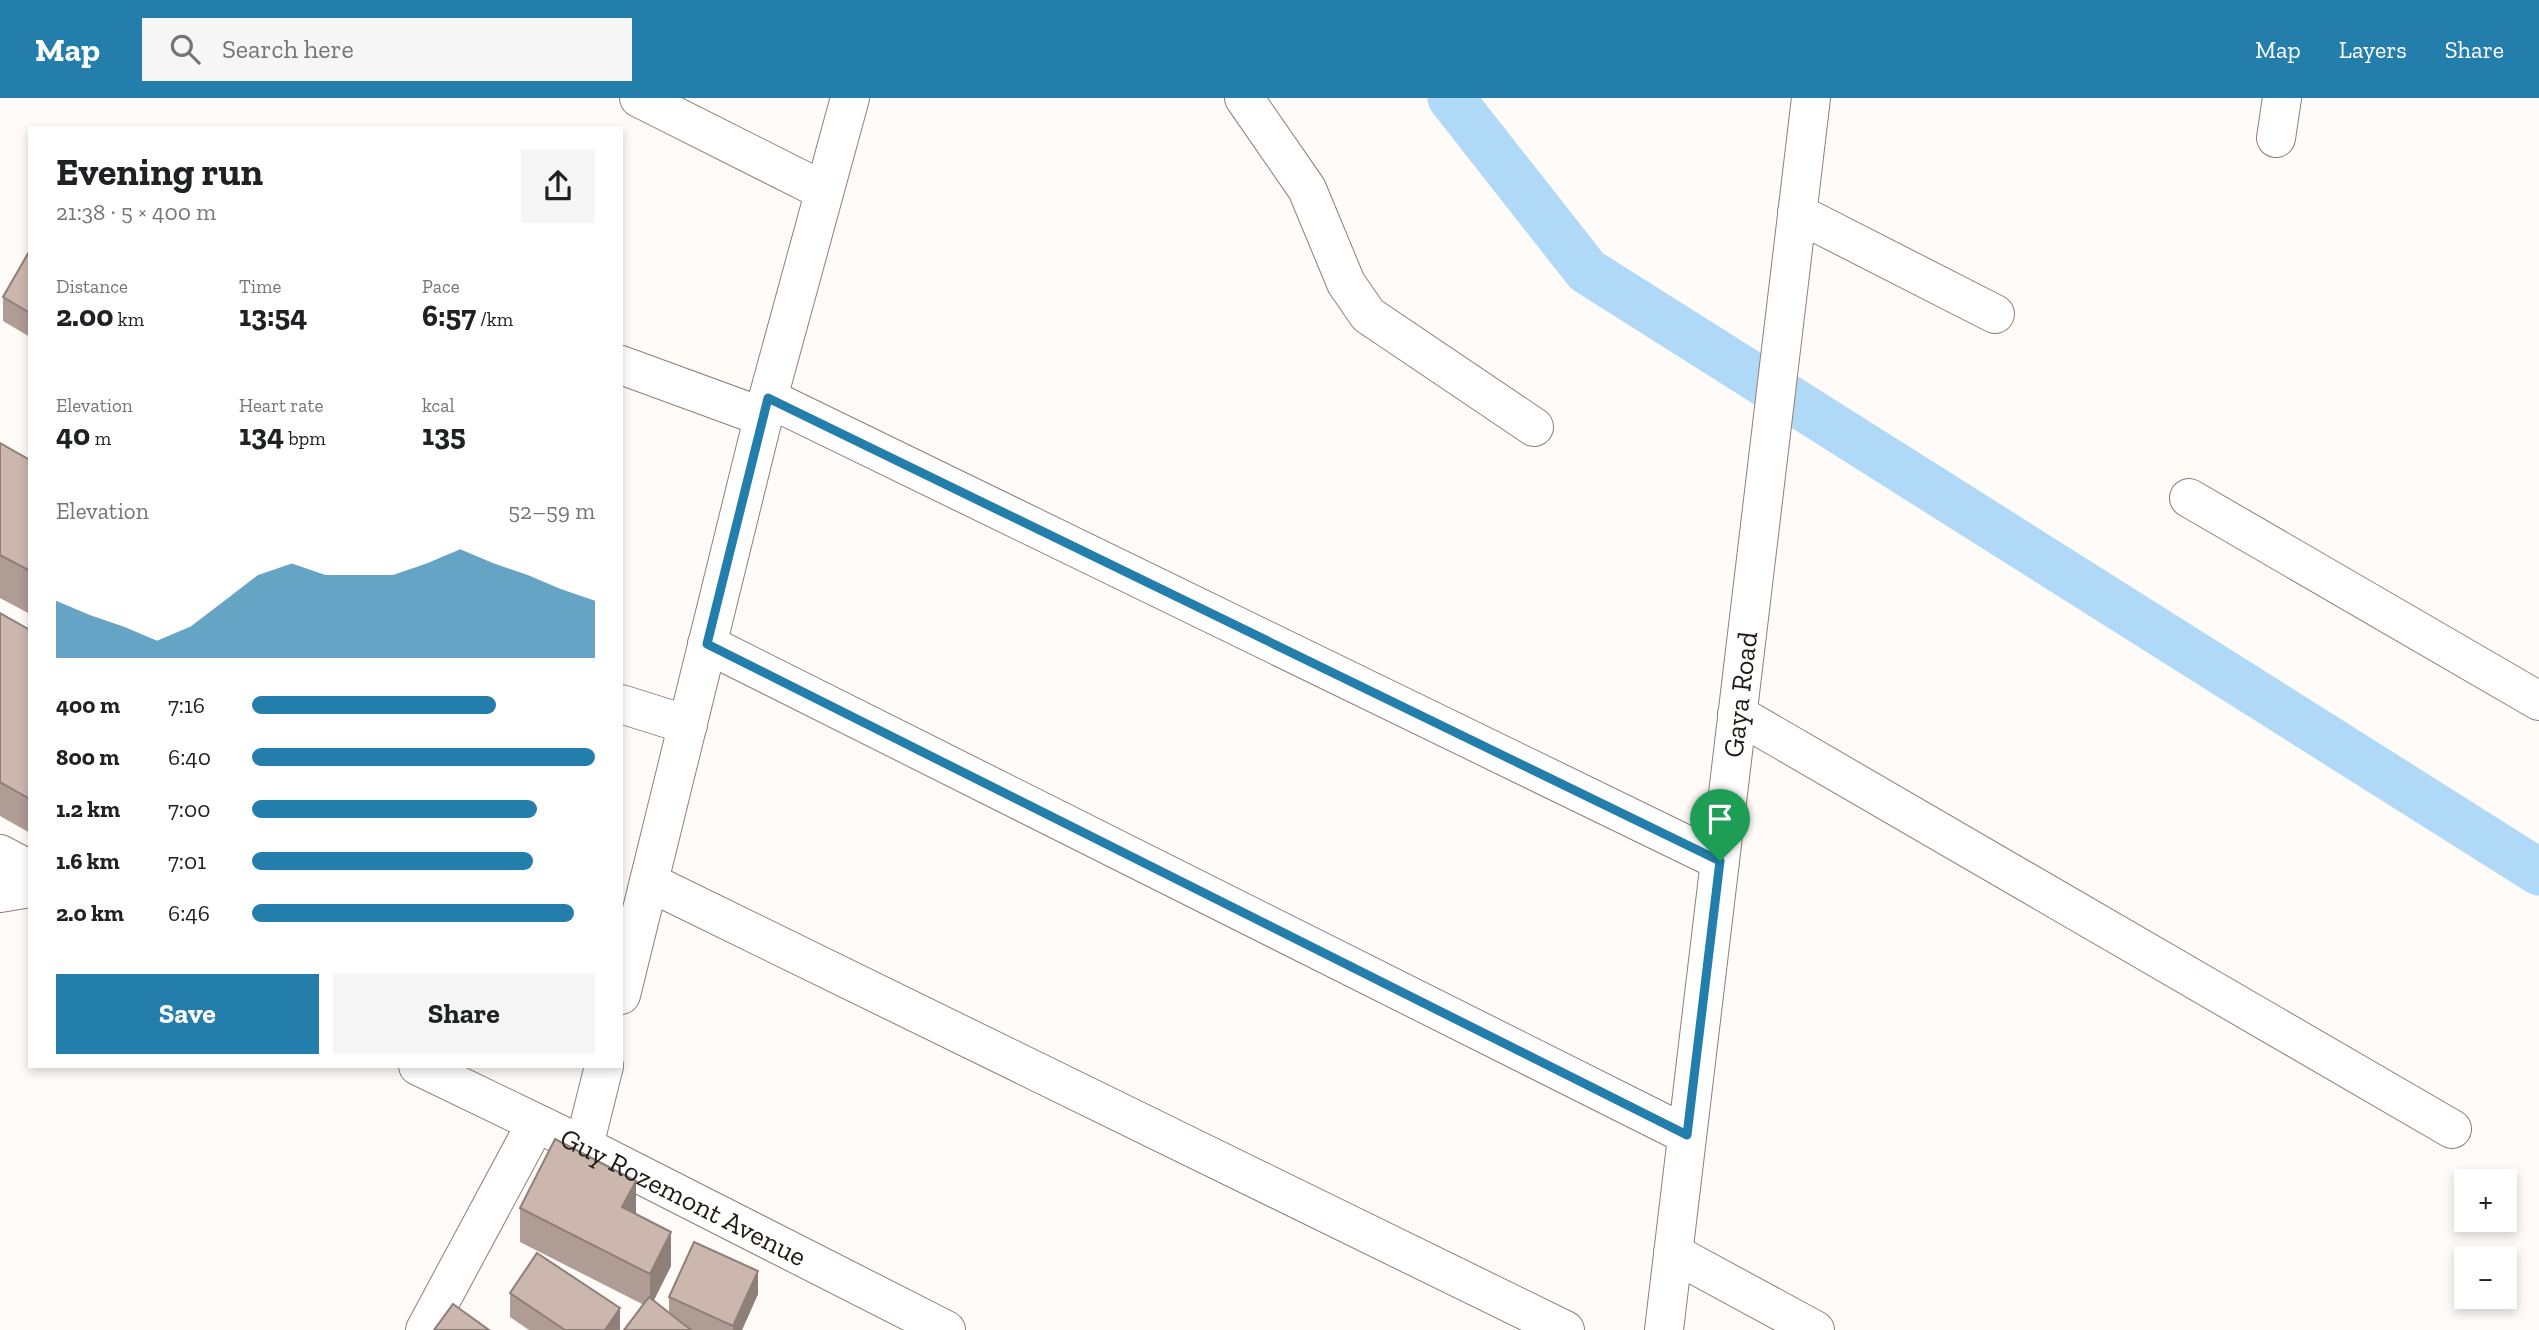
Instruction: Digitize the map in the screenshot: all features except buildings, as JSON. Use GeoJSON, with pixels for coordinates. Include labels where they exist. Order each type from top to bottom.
{"type":"FeatureCollection","features":[{"type":"Feature","properties":{"kind":"street"},"geometry":{"type":"LineString","coordinates":[[639,98],[824,191]]}},
{"type":"Feature","properties":{"kind":"street"},"geometry":{"type":"LineString","coordinates":[[623,987],[766,408],[850,98]]}},
{"type":"Feature","properties":{"kind":"street"},"geometry":{"type":"LineString","coordinates":[[1244,98],[1307,188],[1346,283],[1368,315],[1534,427]]}},
{"type":"Feature","properties":{"kind":"street","name":"Gaya Road"},"geometry":{"type":"LineString","coordinates":[[1664,1330],[1811,98]]}},
{"type":"Feature","properties":{"kind":"street"},"geometry":{"type":"LineString","coordinates":[[2276,138],[2282,98]]}},
{"type":"Feature","properties":{"kind":"street"},"geometry":{"type":"LineString","coordinates":[[1797,213],[1995,314]]}},
{"type":"Feature","properties":{"kind":"street"},"geometry":{"type":"LineString","coordinates":[[623,366],[766,408],[1720,861]]}},
{"type":"Feature","properties":{"kind":"street"},"geometry":{"type":"LineString","coordinates":[[2189,498],[2539,701]]}},
{"type":"Feature","properties":{"kind":"street"},"geometry":{"type":"LineString","coordinates":[[707,644],[1687,1135]]}},
{"type":"Feature","properties":{"kind":"street"},"geometry":{"type":"LineString","coordinates":[[623,705],[688,725]]}},
{"type":"Feature","properties":{"kind":"street"},"geometry":{"type":"LineString","coordinates":[[1737,714],[2452,1129]]}},
{"type":"Feature","properties":{"kind":"street"},"geometry":{"type":"LineString","coordinates":[[0,854],[28,869]]}},
{"type":"Feature","properties":{"kind":"street"},"geometry":{"type":"LineString","coordinates":[[649,882],[1565,1330]]}},
{"type":"Feature","properties":{"kind":"street"},"geometry":{"type":"LineString","coordinates":[[0,893],[28,888]]}},
{"type":"Feature","properties":{"kind":"street","name":"Guy Rozemont Avenue"},"geometry":{"type":"LineString","coordinates":[[422,1068],[535,1125],[584,1146],[946,1330]]}},
{"type":"Feature","properties":{"kind":"street"},"geometry":{"type":"LineString","coordinates":[[584,1146],[604,1068]]}},
{"type":"Feature","properties":{"kind":"street"},"geometry":{"type":"LineString","coordinates":[[425,1330],[535,1125]]}},
{"type":"Feature","properties":{"kind":"street"},"geometry":{"type":"LineString","coordinates":[[1673,1253],[1815,1330]]}},
{"type":"Feature","properties":{"kind":"waterway"},"geometry":{"type":"LineString","coordinates":[[1451,98],[1587,271],[2539,872]]}},
{"type":"Feature","properties":{"kind":"route"},"geometry":{"type":"LineString","coordinates":[[768,398],[1114,566],[1720,861],[1687,1135],[707,644],[768,398]]}}]}
